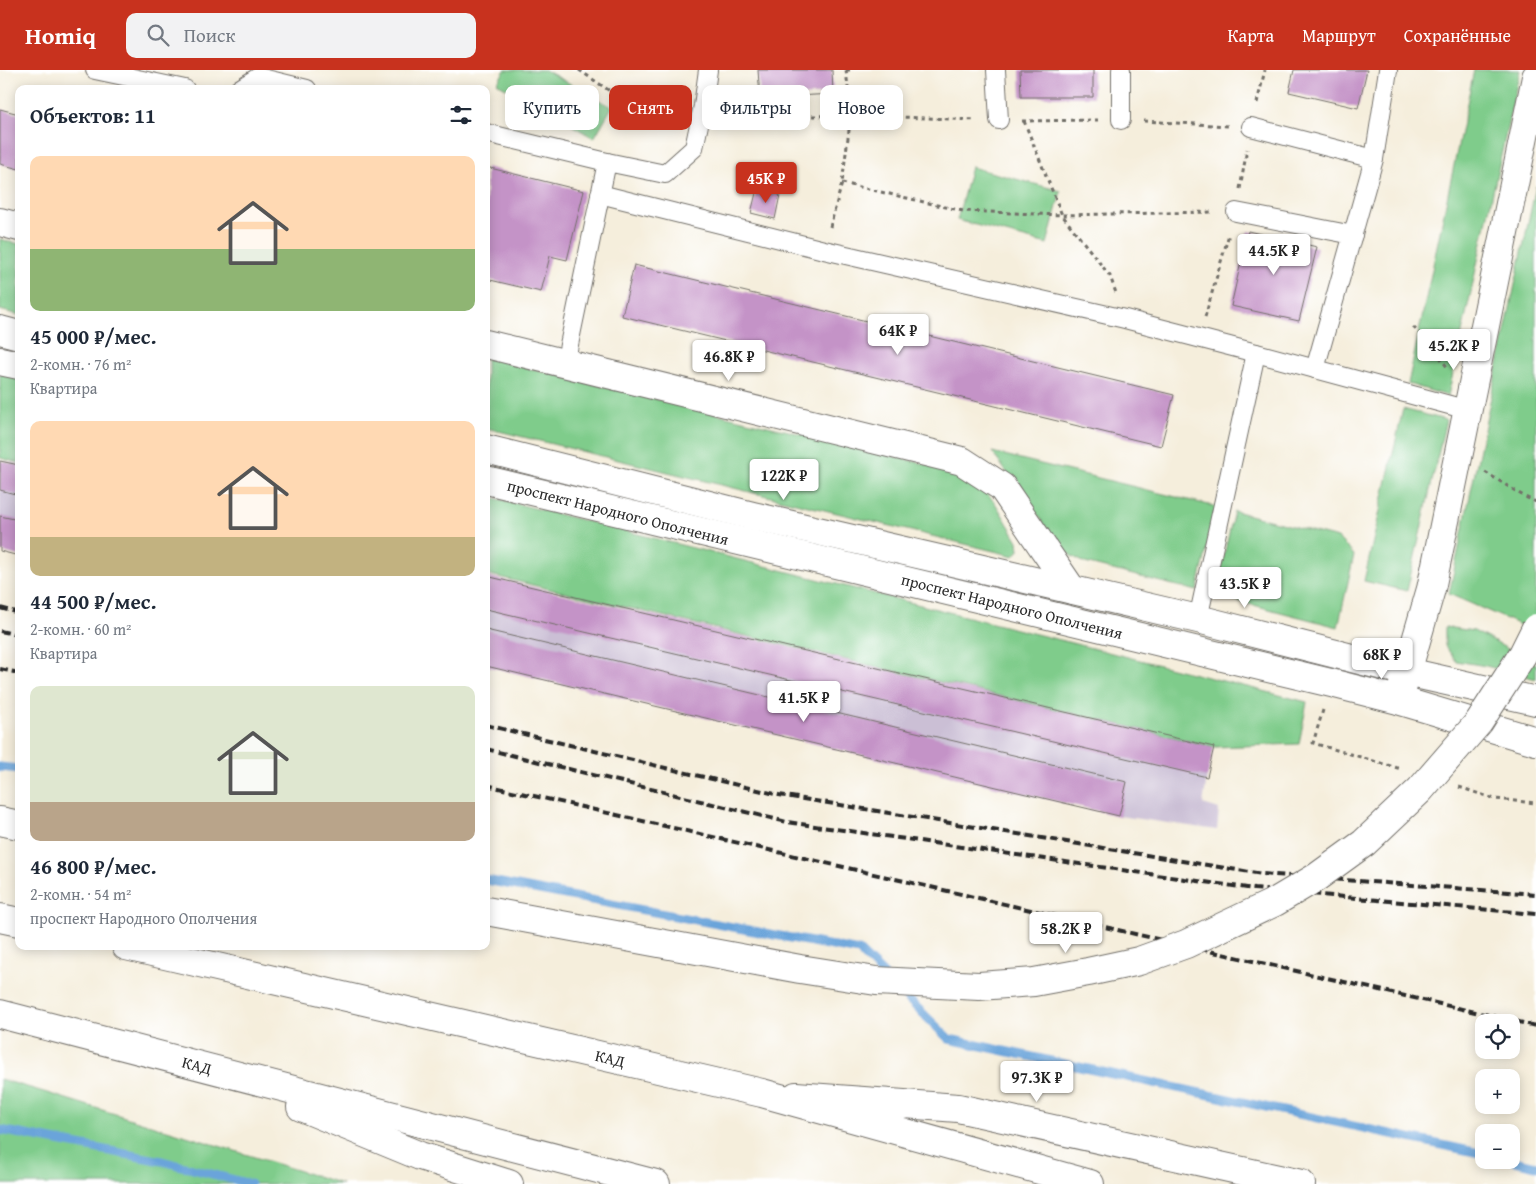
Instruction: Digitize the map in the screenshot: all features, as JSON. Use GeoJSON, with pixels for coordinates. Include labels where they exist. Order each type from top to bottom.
{"type":"FeatureCollection","features":[{"type":"Feature","properties":{"kind":"main road"},"geometry":{"type":"LineString","coordinates":[[1398,700],[1431,589],[1536,77]]}},
{"type":"Feature","properties":{"kind":"main road"},"geometry":{"type":"LineString","coordinates":[[0,222],[15,226]]}},
{"type":"Feature","properties":{"kind":"main road"},"geometry":{"type":"LineString","coordinates":[[0,330],[15,334]]}},
{"type":"Feature","properties":{"kind":"main road"},"geometry":{"type":"LineString","coordinates":[[490,345],[962,461],[1002,487],[1072,590]]}},
{"type":"Feature","properties":{"kind":"main road"},"geometry":{"type":"LineString","coordinates":[[0,361],[15,364]]}},
{"type":"Feature","properties":{"kind":"main road","name":"проспект Народного Ополчения"},"geometry":{"type":"LineString","coordinates":[[490,450],[754,516],[1198,619],[1406,672],[1536,700]]}},
{"type":"Feature","properties":{"kind":"main road","name":"проспект Народного Ополчения"},"geometry":{"type":"LineString","coordinates":[[490,481],[1398,700],[1536,741]]}},
{"type":"Feature","properties":{"kind":"main road"},"geometry":{"type":"LineString","coordinates":[[490,912],[800,969],[876,981],[979,986],[1034,982],[1139,961],[1186,944],[1275,902],[1364,843],[1420,790],[1478,722],[1523,654],[1536,628]]}},
{"type":"Feature","properties":{"kind":"main road"},"geometry":{"type":"LineString","coordinates":[[0,821],[15,824]]}},
{"type":"Feature","properties":{"kind":"main road"},"geometry":{"type":"LineString","coordinates":[[0,918],[15,921]]}},
{"type":"Feature","properties":{"kind":"main road","name":"КАД"},"geometry":{"type":"LineString","coordinates":[[143,950],[762,1093],[1090,1184]]}},
{"type":"Feature","properties":{"kind":"main road","name":"КАД"},"geometry":{"type":"LineString","coordinates":[[0,1014],[656,1184]]}},
{"type":"Feature","properties":{"kind":"main road"},"geometry":{"type":"LineString","coordinates":[[205,1067],[420,1156],[509,1184]]}},
{"type":"Feature","properties":{"kind":"main road"},"geometry":{"type":"LineString","coordinates":[[762,1093],[958,1108],[1301,1184]]}},
{"type":"Feature","properties":{"kind":"lane"},"geometry":{"type":"LineString","coordinates":[[95,70],[167,85]]}},
{"type":"Feature","properties":{"kind":"lane"},"geometry":{"type":"LineString","coordinates":[[706,85],[708,70]]}},
{"type":"Feature","properties":{"kind":"lane"},"geometry":{"type":"LineString","coordinates":[[996,70],[999,120]]}},
{"type":"Feature","properties":{"kind":"lane"},"geometry":{"type":"LineString","coordinates":[[1121,70],[1121,120]]}},
{"type":"Feature","properties":{"kind":"lane"},"geometry":{"type":"LineString","coordinates":[[1315,369],[1374,159],[1388,70]]}},
{"type":"Feature","properties":{"kind":"lane"},"geometry":{"type":"LineString","coordinates":[[243,85],[255,73],[294,85]]}},
{"type":"Feature","properties":{"kind":"lane"},"geometry":{"type":"LineString","coordinates":[[490,134],[665,174],[694,148],[702,111]]}},
{"type":"Feature","properties":{"kind":"lane"},"geometry":{"type":"LineString","coordinates":[[1251,127],[1374,159]]}},
{"type":"Feature","properties":{"kind":"lane"},"geometry":{"type":"LineString","coordinates":[[565,364],[607,162]]}},
{"type":"Feature","properties":{"kind":"lane"},"geometry":{"type":"LineString","coordinates":[[600,194],[824,250],[1126,319],[1468,410]]}},
{"type":"Feature","properties":{"kind":"lane"},"geometry":{"type":"LineString","coordinates":[[1236,212],[1353,235]]}},
{"type":"Feature","properties":{"kind":"lane"},"geometry":{"type":"LineString","coordinates":[[1198,619],[1256,353]]}},
{"type":"Feature","properties":{"kind":"path"},"geometry":{"type":"LineString","coordinates":[[579,70],[616,95],[702,106]]}},
{"type":"Feature","properties":{"kind":"path"},"geometry":{"type":"LineString","coordinates":[[848,85],[846,70],[851,70]]}},
{"type":"Feature","properties":{"kind":"path"},"geometry":{"type":"LineString","coordinates":[[903,117],[999,120],[1121,120],[1251,127],[1264,70]]}},
{"type":"Feature","properties":{"kind":"path"},"geometry":{"type":"LineString","coordinates":[[1024,120],[1062,215],[1110,276],[1126,319]]}},
{"type":"Feature","properties":{"kind":"path"},"geometry":{"type":"LineString","coordinates":[[830,227],[842,183],[849,130]]}},
{"type":"Feature","properties":{"kind":"path"},"geometry":{"type":"LineString","coordinates":[[842,183],[964,211],[1062,215],[1236,212]]}},
{"type":"Feature","properties":{"kind":"path"},"geometry":{"type":"LineString","coordinates":[[1413,327],[1432,344],[1450,370]]}},
{"type":"Feature","properties":{"kind":"path"},"geometry":{"type":"LineString","coordinates":[[1484,472],[1536,502]]}},
{"type":"Feature","properties":{"kind":"shaded area"},"geometry":{"type":"Polygon","coordinates":[[[0,461],[15,464],[15,555],[0,551],[0,461]]]}},
{"type":"Feature","properties":{"kind":"shaded area"},"geometry":{"type":"Polygon","coordinates":[[[490,577],[1214,747],[1203,804],[1219,809],[1217,830],[1119,816],[490,667],[490,577]]]}},
{"type":"Feature","properties":{"kind":"green space"},"geometry":{"type":"Polygon","coordinates":[[[505,70],[545,70],[572,85],[505,85],[505,88],[497,83],[505,70]]]}},
{"type":"Feature","properties":{"kind":"green space"},"geometry":{"type":"Polygon","coordinates":[[[1474,70],[1520,70],[1448,396],[1408,384],[1474,70]]]}},
{"type":"Feature","properties":{"kind":"green space"},"geometry":{"type":"Polygon","coordinates":[[[599,100],[609,105],[609,112],[599,129],[599,100]]]}},
{"type":"Feature","properties":{"kind":"green space"},"geometry":{"type":"Polygon","coordinates":[[[580,130],[599,130],[594,138],[580,130]]]}},
{"type":"Feature","properties":{"kind":"green space"},"geometry":{"type":"Polygon","coordinates":[[[971,167],[1061,191],[1047,244],[957,220],[971,167]]]}},
{"type":"Feature","properties":{"kind":"green space"},"geometry":{"type":"Polygon","coordinates":[[[1536,186],[1536,632],[1449,594],[1536,186]]]}},
{"type":"Feature","properties":{"kind":"green space"},"geometry":{"type":"Polygon","coordinates":[[[0,239],[15,243],[15,314],[0,310],[0,239]]]}},
{"type":"Feature","properties":{"kind":"green space"},"geometry":{"type":"Polygon","coordinates":[[[490,359],[958,472],[977,485],[994,501],[1018,541],[1019,550],[1014,556],[490,429],[490,359]]]}},
{"type":"Feature","properties":{"kind":"green space"},"geometry":{"type":"Polygon","coordinates":[[[0,374],[15,377],[15,462],[0,458],[0,374]]]}},
{"type":"Feature","properties":{"kind":"green space"},"geometry":{"type":"Polygon","coordinates":[[[1403,409],[1446,420],[1407,591],[1364,581],[1403,409]]]}},
{"type":"Feature","properties":{"kind":"green space"},"geometry":{"type":"Polygon","coordinates":[[[992,452],[1217,507],[1197,591],[1085,563],[1070,555],[1057,542],[992,452]]]}},
{"type":"Feature","properties":{"kind":"green space"},"geometry":{"type":"Polygon","coordinates":[[[490,497],[1307,702],[1299,744],[1214,747],[490,575],[490,497]]]}},
{"type":"Feature","properties":{"kind":"green space"},"geometry":{"type":"Polygon","coordinates":[[[1234,511],[1338,538],[1354,555],[1338,627],[1215,595],[1234,511]]]}},
{"type":"Feature","properties":{"kind":"green space"},"geometry":{"type":"Polygon","coordinates":[[[1445,627],[1474,631],[1536,664],[1536,679],[1486,666],[1456,661],[1445,646],[1445,627]]]}},
{"type":"Feature","properties":{"kind":"green space"},"geometry":{"type":"Polygon","coordinates":[[[0,1079],[44,1092],[342,1184],[0,1184],[0,1079]]]}},
{"type":"Feature","properties":{"kind":"building"},"geometry":{"type":"Polygon","coordinates":[[[758,70],[832,70],[833,85],[820,85],[820,95],[810,95],[810,85],[759,85],[758,70]]]}},
{"type":"Feature","properties":{"kind":"building"},"geometry":{"type":"Polygon","coordinates":[[[1020,70],[1093,70],[1093,97],[1021,97],[1020,70]]]}},
{"type":"Feature","properties":{"kind":"building"},"geometry":{"type":"Polygon","coordinates":[[[1294,70],[1367,70],[1358,108],[1289,92],[1294,70]]]}},
{"type":"Feature","properties":{"kind":"building"},"geometry":{"type":"Polygon","coordinates":[[[0,109],[15,113],[15,168],[0,164],[0,109]]]}},
{"type":"Feature","properties":{"kind":"building"},"geometry":{"type":"Polygon","coordinates":[[[490,168],[584,191],[567,260],[550,256],[541,292],[490,280],[490,168]]]}},
{"type":"Feature","properties":{"kind":"building"},"geometry":{"type":"Polygon","coordinates":[[[757,189],[780,195],[775,219],[751,213],[757,189]]]}},
{"type":"Feature","properties":{"kind":"building"},"geometry":{"type":"Polygon","coordinates":[[[1248,231],[1317,247],[1299,321],[1231,306],[1248,231]]]}},
{"type":"Feature","properties":{"kind":"building"},"geometry":{"type":"Polygon","coordinates":[[[634,265],[1174,395],[1161,446],[622,316],[634,265]]]}},
{"type":"Feature","properties":{"kind":"building"},"geometry":{"type":"Polygon","coordinates":[[[0,461],[15,464],[15,494],[0,490],[0,461]]]}},
{"type":"Feature","properties":{"kind":"building"},"geometry":{"type":"Polygon","coordinates":[[[0,516],[15,519],[15,555],[0,551],[0,516]]]}},
{"type":"Feature","properties":{"kind":"building"},"geometry":{"type":"Polygon","coordinates":[[[490,577],[1214,747],[1207,777],[490,610],[490,577]]]}},
{"type":"Feature","properties":{"kind":"building"},"geometry":{"type":"Polygon","coordinates":[[[490,631],[1127,782],[1119,816],[490,667],[490,631]]]}},
{"type":"Feature","properties":{"kind":"waterway"},"geometry":{"type":"LineString","coordinates":[[0,767],[15,769]]}},
{"type":"Feature","properties":{"kind":"waterway"},"geometry":{"type":"LineString","coordinates":[[490,881],[859,951],[884,975]]}},
{"type":"Feature","properties":{"kind":"waterway"},"geometry":{"type":"LineString","coordinates":[[897,988],[949,1039],[1475,1152]]}},
{"type":"Feature","properties":{"kind":"waterway"},"geometry":{"type":"LineString","coordinates":[[0,1130],[162,1161],[250,1184]]}},
{"type":"Feature","properties":{"kind":"waterway"},"geometry":{"type":"LineString","coordinates":[[1520,1162],[1536,1166]]}},
{"type":"Feature","properties":{"kind":"railway"},"geometry":{"type":"LineString","coordinates":[[0,608],[15,612]]}},
{"type":"Feature","properties":{"kind":"railway"},"geometry":{"type":"LineString","coordinates":[[0,631],[15,634]]}},
{"type":"Feature","properties":{"kind":"railway"},"geometry":{"type":"LineString","coordinates":[[0,669],[15,672]]}},
{"type":"Feature","properties":{"kind":"railway"},"geometry":{"type":"LineString","coordinates":[[490,726],[779,795],[1262,874],[1536,894]]}},
{"type":"Feature","properties":{"kind":"railway"},"geometry":{"type":"LineString","coordinates":[[490,750],[787,822],[1254,889],[1536,914]]}},
{"type":"Feature","properties":{"kind":"railway"},"geometry":{"type":"LineString","coordinates":[[490,786],[1536,1026]]}}]}
